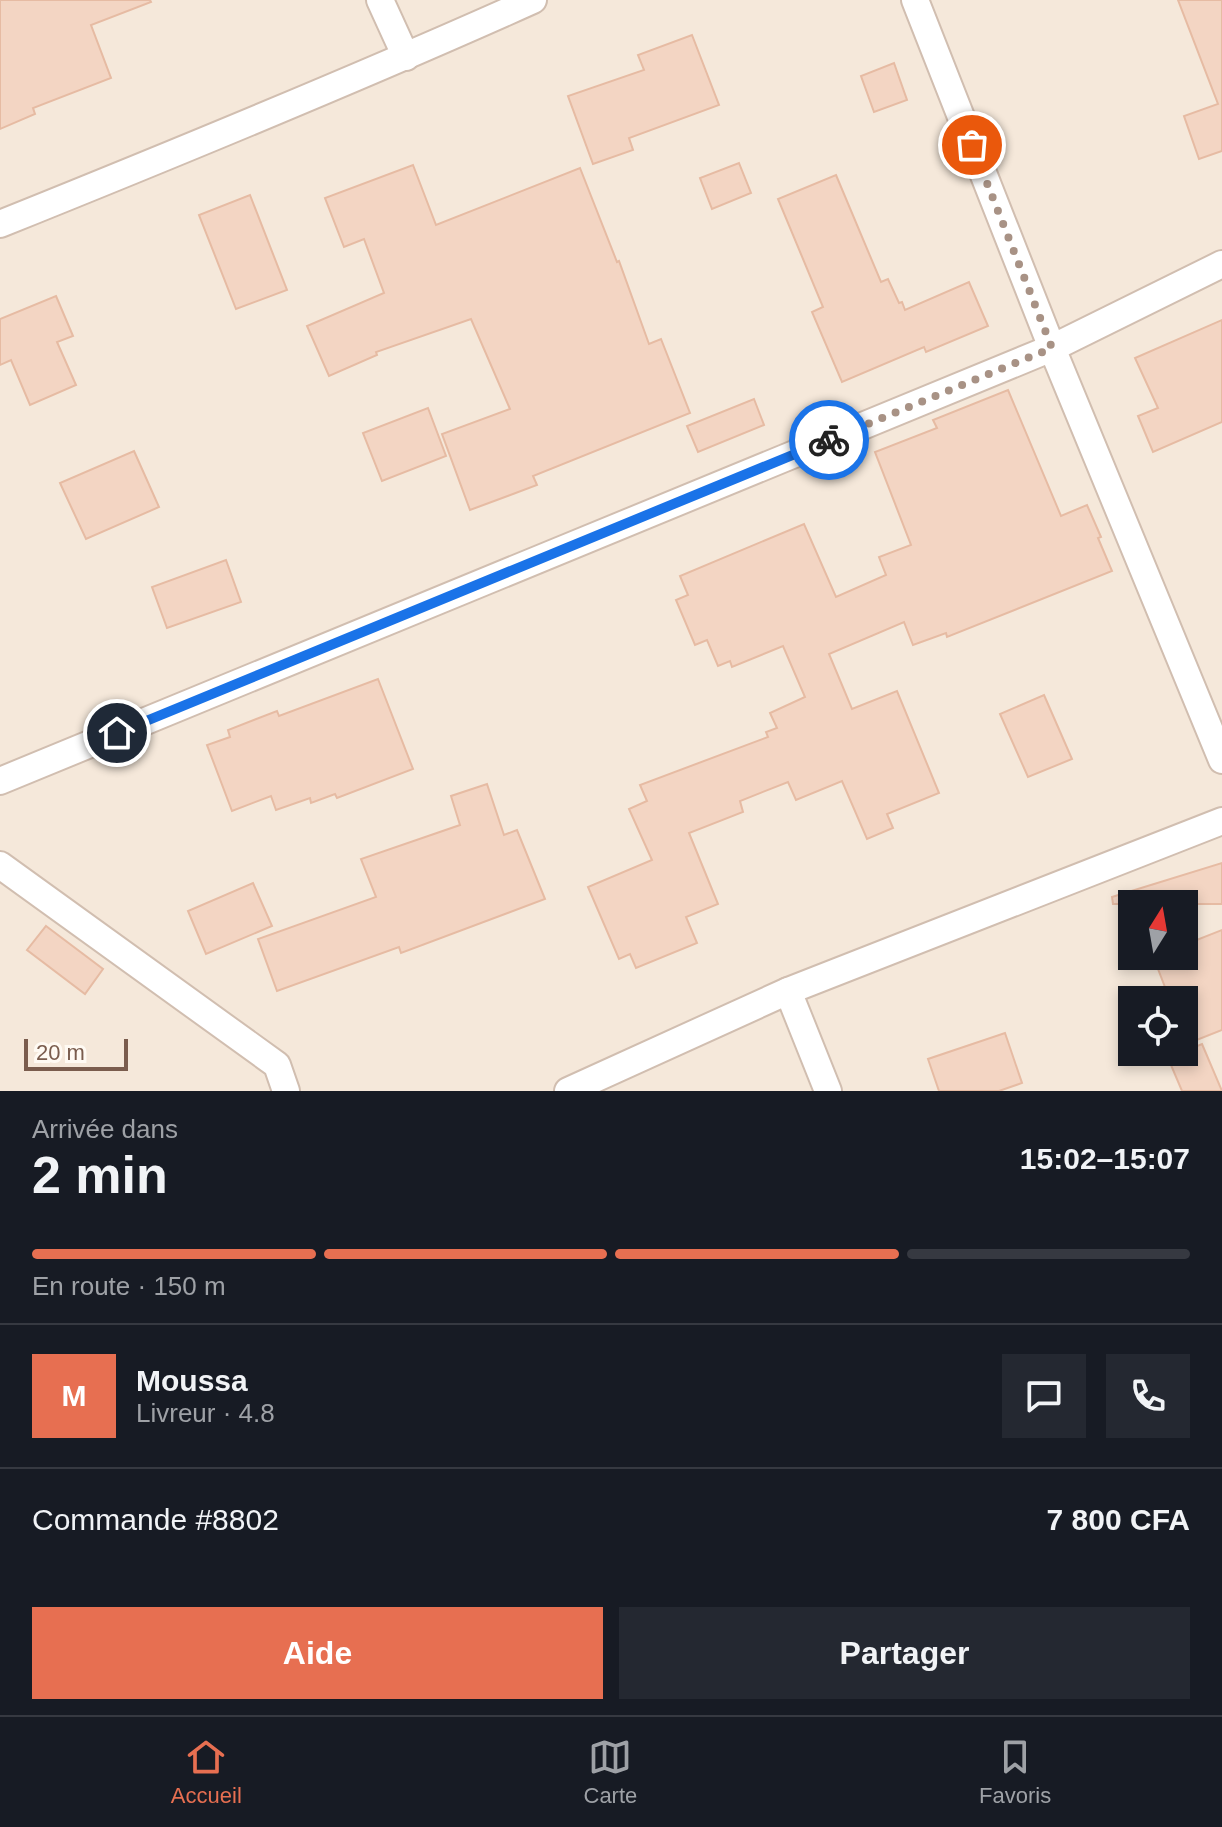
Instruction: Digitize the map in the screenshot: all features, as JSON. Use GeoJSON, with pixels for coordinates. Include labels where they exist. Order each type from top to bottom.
{"type":"FeatureCollection","features":[{"type":"Feature","properties":{"kind":"street"},"geometry":{"type":"LineString","coordinates":[[380,0],[406,57]]}},
{"type":"Feature","properties":{"kind":"street"},"geometry":{"type":"LineString","coordinates":[[0,224],[406,57],[533,0]]}},
{"type":"Feature","properties":{"kind":"street"},"geometry":{"type":"LineString","coordinates":[[915,0],[1052,348],[1222,760]]}},
{"type":"Feature","properties":{"kind":"street"},"geometry":{"type":"LineString","coordinates":[[0,781],[1052,348],[1222,264]]}},
{"type":"Feature","properties":{"kind":"street"},"geometry":{"type":"LineString","coordinates":[[568,1091],[788,991],[1222,821]]}},
{"type":"Feature","properties":{"kind":"street"},"geometry":{"type":"LineString","coordinates":[[0,865],[277,1065],[286,1091]]}},
{"type":"Feature","properties":{"kind":"street"},"geometry":{"type":"LineString","coordinates":[[788,991],[828,1091]]}},
{"type":"Feature","properties":{"kind":"shaded area"},"geometry":{"type":"Polygon","coordinates":[[[0,0],[1222,0],[1222,1091],[0,1091],[0,0]]]}},
{"type":"Feature","properties":{"kind":"building"},"geometry":{"type":"Polygon","coordinates":[[[0,0],[151,2],[91,25],[111,78],[33,108],[35,114],[0,129],[0,0]]]}},
{"type":"Feature","properties":{"kind":"building"},"geometry":{"type":"Polygon","coordinates":[[[1178,0],[1222,0],[1222,151],[1199,159],[1184,116],[1218,104],[1178,0]]]}},
{"type":"Feature","properties":{"kind":"building"},"geometry":{"type":"Polygon","coordinates":[[[692,35],[719,105],[629,138],[633,150],[593,164],[568,96],[644,70],[638,55],[692,35]]]}},
{"type":"Feature","properties":{"kind":"building"},"geometry":{"type":"Polygon","coordinates":[[[894,63],[907,100],[874,112],[861,76],[894,63]]]}},
{"type":"Feature","properties":{"kind":"building"},"geometry":{"type":"Polygon","coordinates":[[[739,163],[751,193],[712,209],[700,178],[739,163]]]}},
{"type":"Feature","properties":{"kind":"building"},"geometry":{"type":"Polygon","coordinates":[[[413,165],[436,225],[580,168],[649,344],[661,339],[690,413],[533,476],[537,485],[470,510],[442,434],[510,409],[471,319],[376,352],[377,355],[329,376],[307,326],[384,293],[364,239],[344,247],[325,198],[413,165]]]}},
{"type":"Feature","properties":{"kind":"building"},"geometry":{"type":"Polygon","coordinates":[[[836,175],[881,282],[888,279],[905,310],[969,282],[988,326],[926,352],[924,347],[842,382],[812,312],[823,307],[778,199],[836,175]]]}},
{"type":"Feature","properties":{"kind":"building"},"geometry":{"type":"Polygon","coordinates":[[[250,195],[287,290],[236,309],[199,215],[250,195]]]}},
{"type":"Feature","properties":{"kind":"building"},"geometry":{"type":"Polygon","coordinates":[[[56,296],[73,336],[57,342],[76,385],[30,405],[11,360],[0,365],[0,319],[56,296]]]}},
{"type":"Feature","properties":{"kind":"building"},"geometry":{"type":"Polygon","coordinates":[[[1222,320],[1222,422],[1153,452],[1138,416],[1158,408],[1135,358],[1222,320]]]}},
{"type":"Feature","properties":{"kind":"building"},"geometry":{"type":"Polygon","coordinates":[[[1008,390],[1061,516],[1087,505],[1112,571],[947,637],[946,633],[913,645],[904,622],[829,654],[852,709],[897,691],[939,793],[887,814],[893,828],[867,839],[842,781],[796,800],[788,782],[740,801],[743,812],[689,833],[718,904],[686,917],[697,943],[636,968],[630,954],[619,959],[588,887],[652,860],[629,809],[647,801],[640,785],[768,737],[766,732],[777,728],[770,713],[805,697],[783,646],[732,667],[730,661],[718,666],[707,640],[695,645],[676,600],[688,595],[680,576],[804,524],[836,597],[886,575],[879,557],[911,545],[875,452],[937,428],[933,420],[1008,390]]]}},
{"type":"Feature","properties":{"kind":"building"},"geometry":{"type":"Polygon","coordinates":[[[754,399],[764,425],[698,452],[687,426],[754,399]]]}},
{"type":"Feature","properties":{"kind":"building"},"geometry":{"type":"Polygon","coordinates":[[[428,408],[446,456],[382,481],[363,433],[428,408]]]}},
{"type":"Feature","properties":{"kind":"building"},"geometry":{"type":"Polygon","coordinates":[[[134,451],[159,507],[86,539],[60,483],[134,451]]]}},
{"type":"Feature","properties":{"kind":"building"},"geometry":{"type":"Polygon","coordinates":[[[226,560],[241,602],[167,628],[152,587],[226,560]]]}},
{"type":"Feature","properties":{"kind":"building"},"geometry":{"type":"Polygon","coordinates":[[[378,679],[413,769],[337,798],[335,794],[311,803],[310,798],[276,810],[271,796],[232,811],[207,745],[230,737],[228,730],[277,711],[279,716],[378,679]]]}},
{"type":"Feature","properties":{"kind":"building"},"geometry":{"type":"Polygon","coordinates":[[[1044,695],[1072,759],[1028,777],[1000,714],[1044,695]]]}},
{"type":"Feature","properties":{"kind":"building"},"geometry":{"type":"Polygon","coordinates":[[[487,784],[504,835],[517,830],[545,899],[401,953],[399,947],[277,991],[258,939],[376,897],[361,859],[460,825],[451,796],[487,784]]]}},
{"type":"Feature","properties":{"kind":"building"},"geometry":{"type":"Polygon","coordinates":[[[1222,863],[1222,904],[1198,904],[1198,890],[1135,890],[1222,863]]]}},
{"type":"Feature","properties":{"kind":"building"},"geometry":{"type":"Polygon","coordinates":[[[253,883],[272,926],[206,954],[188,911],[253,883]]]}},
{"type":"Feature","properties":{"kind":"building"},"geometry":{"type":"Polygon","coordinates":[[[1118,895],[1118,904],[1113,904],[1112,897],[1118,895]]]}},
{"type":"Feature","properties":{"kind":"building"},"geometry":{"type":"Polygon","coordinates":[[[46,926],[103,969],[85,994],[27,950],[46,926]]]}},
{"type":"Feature","properties":{"kind":"building"},"geometry":{"type":"Polygon","coordinates":[[[1222,930],[1222,1030],[1198,1039],[1198,986],[1165,986],[1158,970],[1198,970],[1198,939],[1222,930]]]}},
{"type":"Feature","properties":{"kind":"building"},"geometry":{"type":"Polygon","coordinates":[[[1005,1033],[1022,1083],[999,1091],[939,1091],[928,1059],[1005,1033]]]}},
{"type":"Feature","properties":{"kind":"building"},"geometry":{"type":"Polygon","coordinates":[[[1202,1044],[1222,1091],[1182,1091],[1171,1066],[1198,1066],[1198,1046],[1202,1044]]]}},
{"type":"Feature","properties":{"kind":"way so far"},"geometry":{"type":"LineString","coordinates":[[829,440],[1052,348],[972,145]]}},
{"type":"Feature","properties":{"kind":"route"},"geometry":{"type":"LineString","coordinates":[[117,733],[829,440]]}}]}
